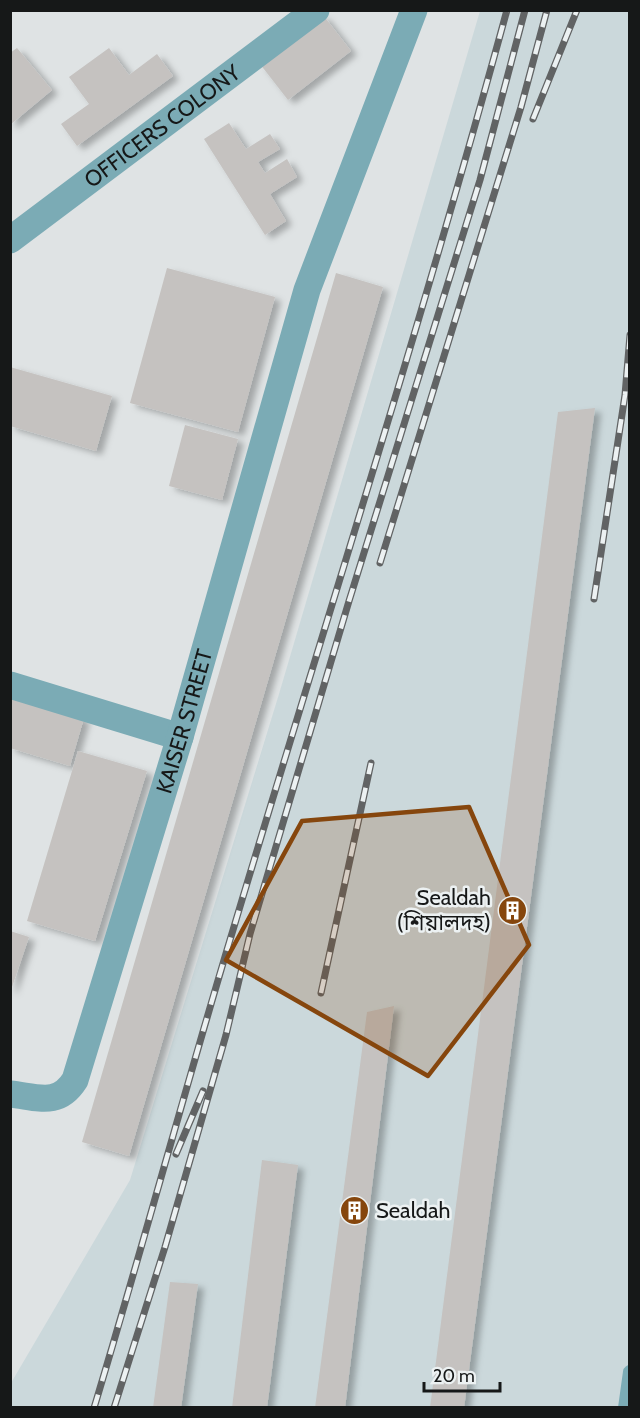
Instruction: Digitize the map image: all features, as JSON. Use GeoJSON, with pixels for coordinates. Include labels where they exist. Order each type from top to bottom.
{"type":"FeatureCollection","features":[{"type":"Feature","properties":{"kind":"street","name":"OFFICERS COLONY"},"geometry":{"type":"LineString","coordinates":[[10,240],[316,10]]}},
{"type":"Feature","properties":{"kind":"street","name":"KAISER STREET"},"geometry":{"type":"LineString","coordinates":[[10,1094],[52,1098],[67,1093],[75,1080],[180,737],[307,290],[414,10]]}},
{"type":"Feature","properties":{"kind":"street"},"geometry":{"type":"LineString","coordinates":[[10,685],[180,737]]}},
{"type":"Feature","properties":{"kind":"lane"},"geometry":{"type":"LineString","coordinates":[[625,1407],[630,1372]]}},
{"type":"Feature","properties":{"kind":"highlighted area"},"geometry":{"type":"Polygon","coordinates":[[[469,807],[529,945],[428,1076],[226,960],[302,821],[469,807]]]}},
{"type":"Feature","properties":{"kind":"shaded area"},"geometry":{"type":"Polygon","coordinates":[[[480,11],[629,11],[629,1407],[11,1408],[11,1383],[130,1180],[279,694],[480,11]]]}},
{"type":"Feature","properties":{"kind":"building"},"geometry":{"type":"Polygon","coordinates":[[[323,15],[351,51],[288,100],[260,64],[323,15]]]}},
{"type":"Feature","properties":{"kind":"building"},"geometry":{"type":"Polygon","coordinates":[[[17,48],[52,90],[10,125],[10,53],[17,48]]]}},
{"type":"Feature","properties":{"kind":"building"},"geometry":{"type":"Polygon","coordinates":[[[109,48],[129,75],[157,54],[173,76],[77,146],[61,124],[89,104],[69,77],[109,48]]]}},
{"type":"Feature","properties":{"kind":"building"},"geometry":{"type":"Polygon","coordinates":[[[229,123],[246,149],[270,134],[280,149],[258,162],[265,173],[287,159],[297,177],[270,194],[286,221],[265,235],[204,139],[229,123]]]}},
{"type":"Feature","properties":{"kind":"building"},"geometry":{"type":"Polygon","coordinates":[[[167,268],[275,297],[238,432],[130,403],[167,268]]]}},
{"type":"Feature","properties":{"kind":"building"},"geometry":{"type":"Polygon","coordinates":[[[336,273],[383,287],[129,1156],[82,1142],[336,273]]]}},
{"type":"Feature","properties":{"kind":"building"},"geometry":{"type":"Polygon","coordinates":[[[10,367],[112,396],[96,451],[10,426],[10,367]]]}},
{"type":"Feature","properties":{"kind":"building","name":"Sealdah (শিয়ালদহ)"},"geometry":{"type":"Polygon","coordinates":[[[595,408],[464,1408],[430,1408],[558,412],[595,408]]]}},
{"type":"Feature","properties":{"kind":"building"},"geometry":{"type":"Polygon","coordinates":[[[185,425],[238,439],[222,500],[169,486],[185,425]]]}},
{"type":"Feature","properties":{"kind":"building"},"geometry":{"type":"Polygon","coordinates":[[[10,696],[84,718],[70,766],[10,748],[10,696]]]}},
{"type":"Feature","properties":{"kind":"building"},"geometry":{"type":"Polygon","coordinates":[[[78,751],[147,771],[95,941],[27,921],[78,751]]]}},
{"type":"Feature","properties":{"kind":"building"},"geometry":{"type":"Polygon","coordinates":[[[10,931],[29,937],[11,990],[10,990],[10,931]]]}},
{"type":"Feature","properties":{"kind":"building","name":"Sealdah"},"geometry":{"type":"Polygon","coordinates":[[[394,1006],[345,1408],[315,1408],[367,1012],[394,1006]]]}},
{"type":"Feature","properties":{"kind":"building"},"geometry":{"type":"Polygon","coordinates":[[[262,1160],[298,1165],[267,1408],[232,1408],[262,1160]]]}},
{"type":"Feature","properties":{"kind":"building"},"geometry":{"type":"Polygon","coordinates":[[[170,1282],[198,1284],[181,1408],[153,1408],[170,1282]]]}},
{"type":"Feature","properties":{"kind":"railway"},"geometry":{"type":"LineString","coordinates":[[94,1408],[215,990],[442,241],[507,10]]}},
{"type":"Feature","properties":{"kind":"railway"},"geometry":{"type":"LineString","coordinates":[[114,1408],[165,1247],[226,1035],[250,934],[349,601],[480,180],[525,10]]}},
{"type":"Feature","properties":{"kind":"railway"},"geometry":{"type":"LineString","coordinates":[[380,563],[521,107],[547,10]]}},
{"type":"Feature","properties":{"kind":"railway"},"geometry":{"type":"LineString","coordinates":[[533,119],[577,10]]}},
{"type":"Feature","properties":{"kind":"railway"},"geometry":{"type":"LineString","coordinates":[[594,599],[625,395],[630,335]]}},
{"type":"Feature","properties":{"kind":"railway"},"geometry":{"type":"LineString","coordinates":[[321,993],[371,763]]}},
{"type":"Feature","properties":{"kind":"railway"},"geometry":{"type":"LineString","coordinates":[[176,1154],[203,1091]]}},
{"type":"Feature","properties":{"kind":"place","name":"Sealdah (শিয়ালদহ)"},"geometry":{"type":"Point","coordinates":[512,910]}},
{"type":"Feature","properties":{"kind":"place","name":"Sealdah"},"geometry":{"type":"Point","coordinates":[355,1210]}}]}
